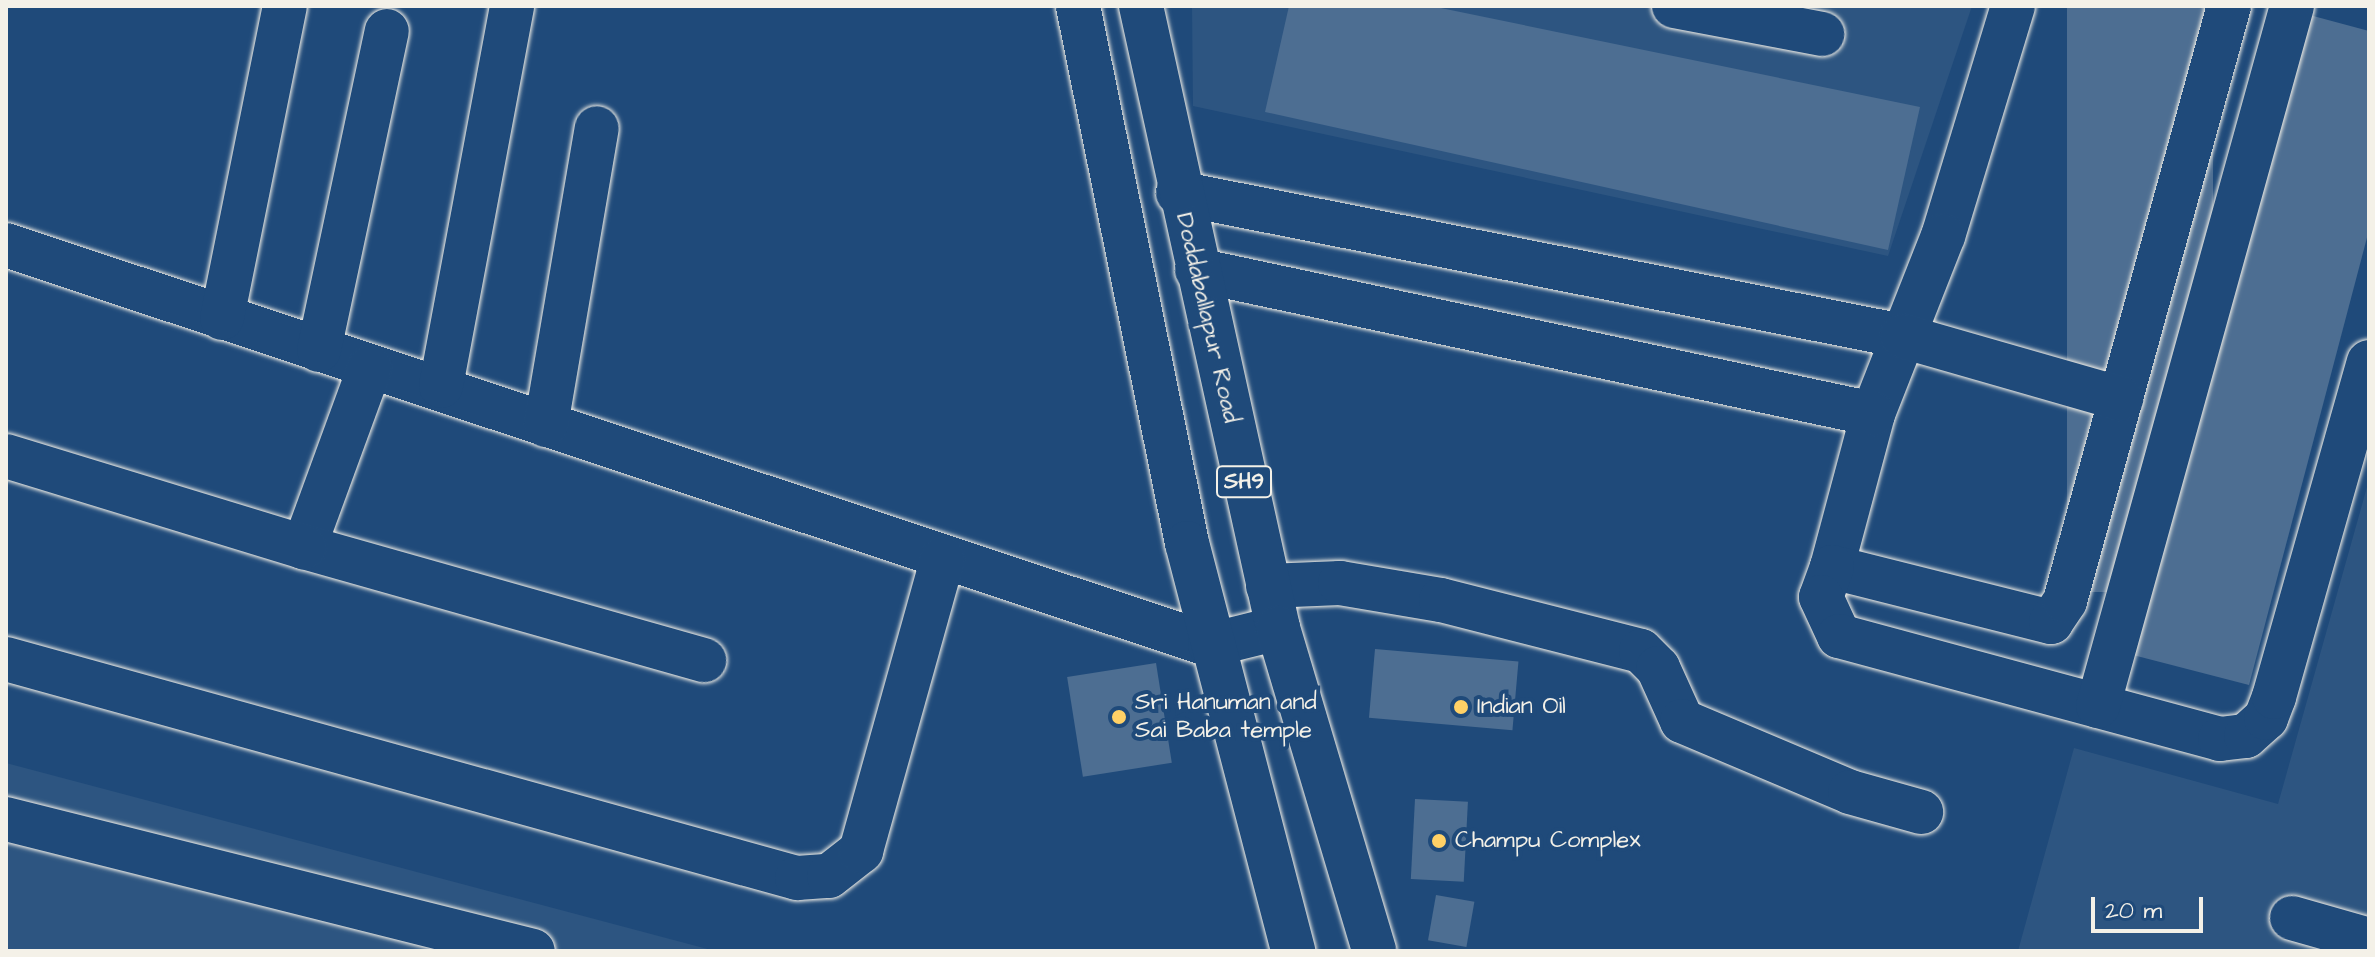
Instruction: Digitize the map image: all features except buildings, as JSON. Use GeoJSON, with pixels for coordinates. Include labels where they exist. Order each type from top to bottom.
{"type":"FeatureCollection","features":[{"type":"Feature","properties":{"kind":"street"},"geometry":{"type":"LineString","coordinates":[[222,318],[285,6]]}},
{"type":"Feature","properties":{"kind":"street"},"geometry":{"type":"LineString","coordinates":[[441,386],[512,6]]}},
{"type":"Feature","properties":{"kind":"street"},"geometry":{"type":"LineString","coordinates":[[1078,6],[1210,645],[1293,951]]}},
{"type":"Feature","properties":{"kind":"street","name":"Doddaballapur Road"},"geometry":{"type":"LineString","coordinates":[[1141,6],[1178,193],[1278,628],[1374,951]]}},
{"type":"Feature","properties":{"kind":"street"},"geometry":{"type":"LineString","coordinates":[[1674,6],[1822,34]]}},
{"type":"Feature","properties":{"kind":"street"},"geometry":{"type":"LineString","coordinates":[[2013,6],[1943,236],[1873,414],[1821,597],[1839,636],[2220,739],[2246,736],[2266,718],[2369,362]]}},
{"type":"Feature","properties":{"kind":"street"},"geometry":{"type":"LineString","coordinates":[[1832,567],[2051,622],[2065,601],[2229,6]]}},
{"type":"Feature","properties":{"kind":"street"},"geometry":{"type":"LineString","coordinates":[[2098,706],[2292,6]]}},
{"type":"Feature","properties":{"kind":"street"},"geometry":{"type":"LineString","coordinates":[[319,350],[387,31]]}},
{"type":"Feature","properties":{"kind":"street"},"geometry":{"type":"LineString","coordinates":[[546,425],[597,128]]}},
{"type":"Feature","properties":{"kind":"street"},"geometry":{"type":"LineString","coordinates":[[1178,193],[1902,336],[2121,399]]}},
{"type":"Feature","properties":{"kind":"street"},"geometry":{"type":"LineString","coordinates":[[6,245],[370,367],[441,386],[546,425],[1210,645],[1278,628]]}},
{"type":"Feature","properties":{"kind":"street"},"geometry":{"type":"LineString","coordinates":[[1197,270],[1873,414]]}},
{"type":"Feature","properties":{"kind":"street"},"geometry":{"type":"LineString","coordinates":[[304,547],[370,367]]}},
{"type":"Feature","properties":{"kind":"street"},"geometry":{"type":"LineString","coordinates":[[6,456],[304,547],[704,660]]}},
{"type":"Feature","properties":{"kind":"street"},"geometry":{"type":"LineString","coordinates":[[6,659],[797,878],[829,876],[861,851],[943,558]]}},
{"type":"Feature","properties":{"kind":"street"},"geometry":{"type":"LineString","coordinates":[[1268,586],[1340,583],[1441,600],[1641,651],[1658,668],[1682,721],[1850,792],[1921,812]]}},
{"type":"Feature","properties":{"kind":"street"},"geometry":{"type":"LineString","coordinates":[[6,819],[533,951]]}},
{"type":"Feature","properties":{"kind":"street"},"geometry":{"type":"LineString","coordinates":[[2292,918],[2369,940]]}},
{"type":"Feature","properties":{"kind":"shaded area"},"geometry":{"type":"Polygon","coordinates":[[[1192,6],[1972,6],[1888,256],[1193,106],[1192,6]]]}},
{"type":"Feature","properties":{"kind":"shaded area"},"geometry":{"type":"Polygon","coordinates":[[[2172,243],[2231,258],[2189,427],[2130,412],[2172,243]]]}},
{"type":"Feature","properties":{"kind":"shaded area"},"geometry":{"type":"Polygon","coordinates":[[[2369,480],[2369,951],[2018,951],[2074,748],[2278,804],[2369,480]]]}},
{"type":"Feature","properties":{"kind":"shaded area"},"geometry":{"type":"Polygon","coordinates":[[[6,763],[715,951],[6,951],[6,763]]]}},
{"type":"Feature","properties":{"kind":"place","name":"Indian Oil"},"geometry":{"type":"Point","coordinates":[1461,707]}},
{"type":"Feature","properties":{"kind":"place","name":"Sri Hanuman and Sai Baba temple"},"geometry":{"type":"Point","coordinates":[1119,717]}},
{"type":"Feature","properties":{"kind":"place","name":"Champu Complex"},"geometry":{"type":"Point","coordinates":[1439,841]}}]}
